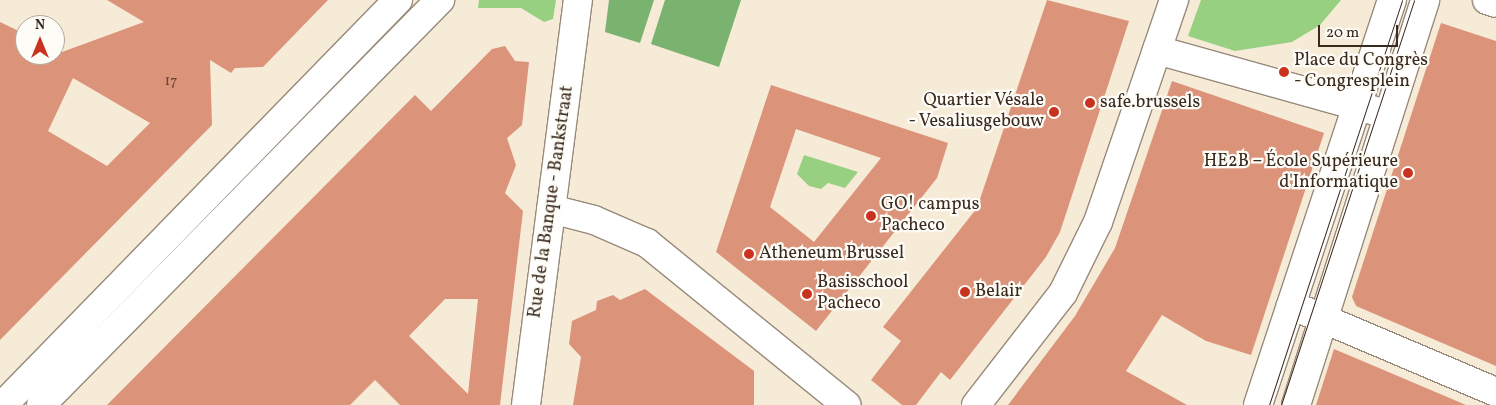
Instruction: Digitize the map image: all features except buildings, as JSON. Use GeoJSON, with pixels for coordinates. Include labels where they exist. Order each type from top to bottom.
{"type":"FeatureCollection","features":[{"type":"Feature","properties":{"kind":"street"},"geometry":{"type":"LineString","coordinates":[[3,405],[398,0]]}},
{"type":"Feature","properties":{"kind":"street"},"geometry":{"type":"LineString","coordinates":[[41,405],[440,0]]}},
{"type":"Feature","properties":{"kind":"street","name":"Rue de la Banque - Bankstraat"},"geometry":{"type":"LineString","coordinates":[[526,405],[578,0]]}},
{"type":"Feature","properties":{"kind":"street"},"geometry":{"type":"LineString","coordinates":[[976,405],[1063,293],[1098,222],[1174,0]]}},
{"type":"Feature","properties":{"kind":"street"},"geometry":{"type":"LineString","coordinates":[[1258,405],[1392,0]]}},
{"type":"Feature","properties":{"kind":"street"},"geometry":{"type":"LineString","coordinates":[[1296,405],[1386,114],[1425,0]]}},
{"type":"Feature","properties":{"kind":"street"},"geometry":{"type":"LineString","coordinates":[[1487,0],[1496,3]]}},
{"type":"Feature","properties":{"kind":"street"},"geometry":{"type":"LineString","coordinates":[[1157,50],[1386,114]]}},
{"type":"Feature","properties":{"kind":"street"},"geometry":{"type":"LineString","coordinates":[[551,209],[594,220],[647,242],[846,405]]}},
{"type":"Feature","properties":{"kind":"street"},"geometry":{"type":"LineString","coordinates":[[1291,305],[1496,392]]}},
{"type":"Feature","properties":{"kind":"green space"},"geometry":{"type":"Polygon","coordinates":[[[479,0],[556,0],[553,19],[544,22],[521,8],[478,8],[479,0]]]}},
{"type":"Feature","properties":{"kind":"green space"},"geometry":{"type":"Polygon","coordinates":[[[609,0],[654,0],[640,43],[605,32],[609,0]]]}},
{"type":"Feature","properties":{"kind":"green space"},"geometry":{"type":"Polygon","coordinates":[[[665,0],[741,0],[719,67],[651,44],[665,0]]]}},
{"type":"Feature","properties":{"kind":"green space"},"geometry":{"type":"Polygon","coordinates":[[[1201,0],[1341,0],[1320,25],[1292,42],[1235,51],[1188,36],[1201,0]]]}},
{"type":"Feature","properties":{"kind":"green space"},"geometry":{"type":"Polygon","coordinates":[[[804,155],[858,172],[845,188],[828,183],[821,189],[809,186],[797,174],[804,155]]]}},
{"type":"Feature","properties":{"kind":"tram line"},"geometry":{"type":"LineString","coordinates":[[1269,405],[1402,0]]}},
{"type":"Feature","properties":{"kind":"tram line"},"geometry":{"type":"LineString","coordinates":[[1281,405],[1414,0]]}},
{"type":"Feature","properties":{"kind":"place","name":"Place du Congrès - Congresplein"},"geometry":{"type":"Point","coordinates":[1284,72]}},
{"type":"Feature","properties":{"kind":"place","name":"safe.brussels"},"geometry":{"type":"Point","coordinates":[1090,103]}},
{"type":"Feature","properties":{"kind":"place","name":"Quartier Vésale - Vesaliusgebouw"},"geometry":{"type":"Point","coordinates":[1054,112]}},
{"type":"Feature","properties":{"kind":"place","name":"HE2B – École Supérieure d'Informatique"},"geometry":{"type":"Point","coordinates":[1408,173]}},
{"type":"Feature","properties":{"kind":"place","name":"GO! campus Pacheco"},"geometry":{"type":"Point","coordinates":[871,216]}},
{"type":"Feature","properties":{"kind":"place","name":"Atheneum Brussel"},"geometry":{"type":"Point","coordinates":[749,254]}},
{"type":"Feature","properties":{"kind":"place","name":"Belair"},"geometry":{"type":"Point","coordinates":[965,292]}},
{"type":"Feature","properties":{"kind":"place","name":"Basisschool Pacheco"},"geometry":{"type":"Point","coordinates":[807,294]}}]}
